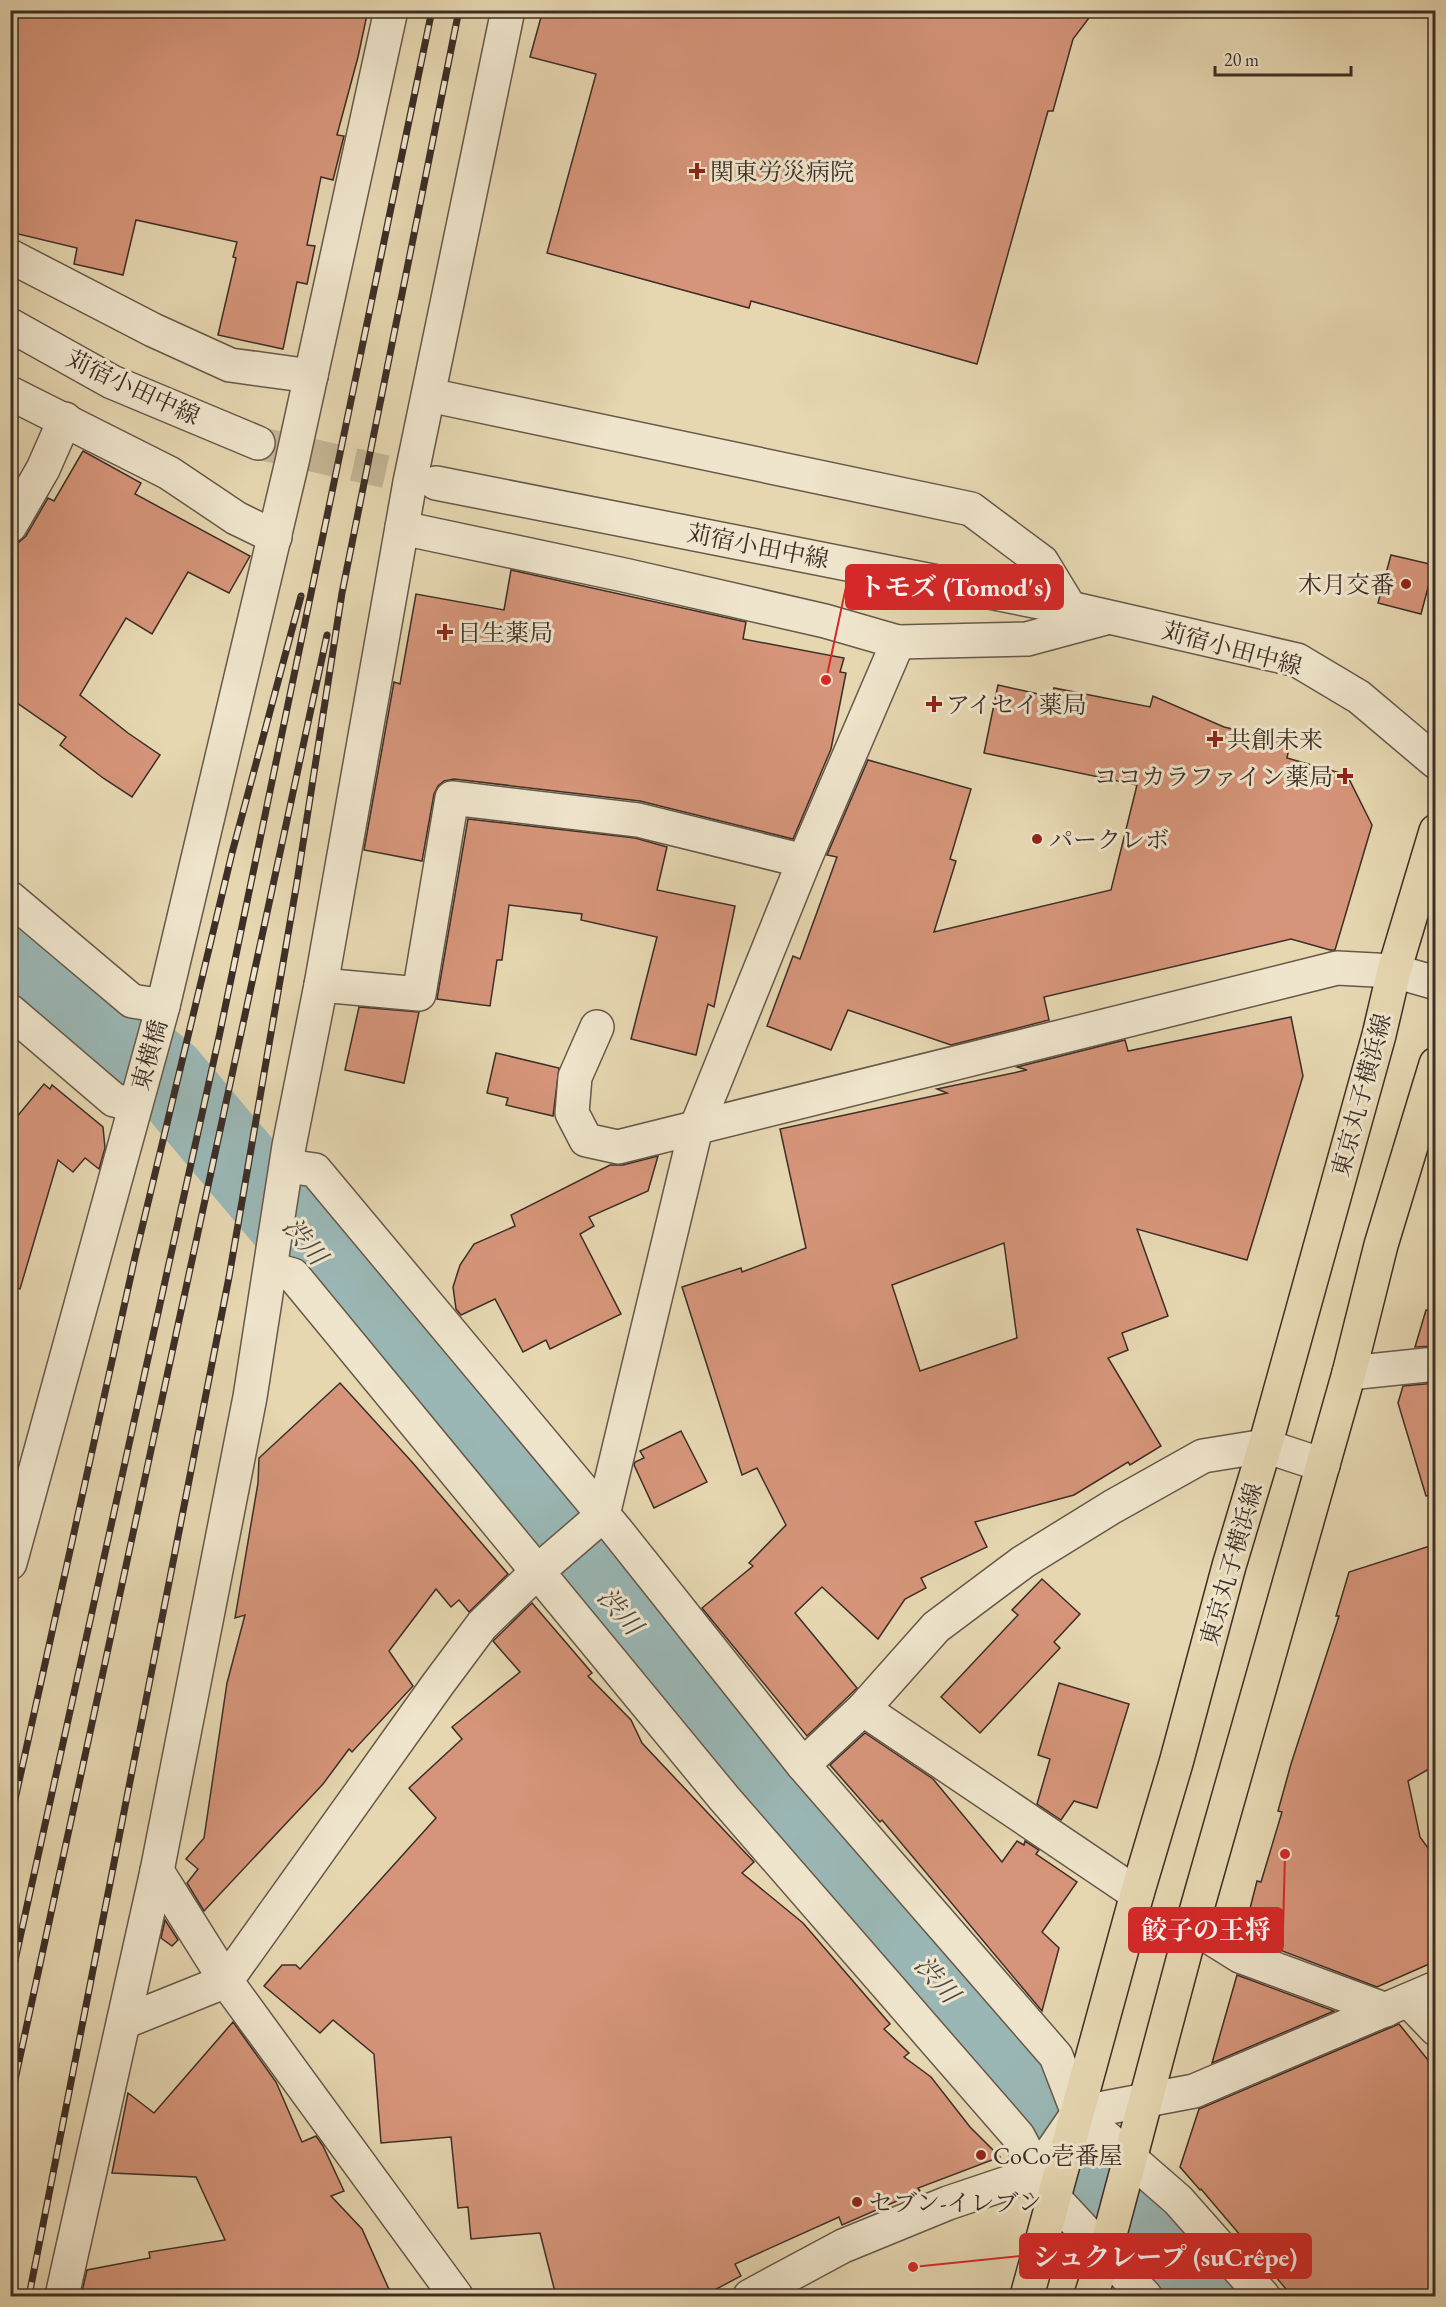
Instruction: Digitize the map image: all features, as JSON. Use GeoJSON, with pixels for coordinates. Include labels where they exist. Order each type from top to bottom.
{"type":"FeatureCollection","features":[{"type":"Feature","properties":{"kind":"main road","name":"東京丸子横浜線"},"geometry":{"type":"LineString","coordinates":[[1027,2296],[1045,2185],[1078,2114],[1137,1894],[1379,1035],[1394,971],[1436,831]]}},
{"type":"Feature","properties":{"kind":"main road"},"geometry":{"type":"LineString","coordinates":[[1091,2296],[1105,2253],[1192,1926],[1349,1373],[1381,1245],[1436,1064]]}},
{"type":"Feature","properties":{"kind":"street","name":"東横橋"},"geometry":{"type":"LineString","coordinates":[[10,1563],[163,1005],[311,376],[391,10]]}},
{"type":"Feature","properties":{"kind":"street"},"geometry":{"type":"LineString","coordinates":[[62,2296],[157,1871],[250,1397],[288,1162],[402,528],[508,10]]}},
{"type":"Feature","properties":{"kind":"street"},"geometry":{"type":"LineString","coordinates":[[10,256],[153,330],[230,365],[311,376]]}},
{"type":"Feature","properties":{"kind":"street","name":"苅宿小田中線"},"geometry":{"type":"LineString","coordinates":[[10,325],[112,382],[258,443]]}},
{"type":"Feature","properties":{"kind":"street"},"geometry":{"type":"LineString","coordinates":[[10,393],[168,473],[236,518],[274,537]]}},
{"type":"Feature","properties":{"kind":"street"},"geometry":{"type":"LineString","coordinates":[[429,395],[971,509],[1042,562],[1070,608]]}},
{"type":"Feature","properties":{"kind":"street"},"geometry":{"type":"LineString","coordinates":[[10,526],[43,469],[65,419]]}},
{"type":"Feature","properties":{"kind":"street","name":"苅宿小田中線"},"geometry":{"type":"LineString","coordinates":[[436,483],[1110,616],[1297,660],[1359,697],[1436,762]]}},
{"type":"Feature","properties":{"kind":"street"},"geometry":{"type":"LineString","coordinates":[[402,528],[635,577],[825,621],[898,642],[1027,639],[1110,616]]}},
{"type":"Feature","properties":{"kind":"street"},"geometry":{"type":"LineString","coordinates":[[124,2022],[226,1981],[476,1633],[538,1571],[603,1515],[696,1128],[804,861],[898,642]]}},
{"type":"Feature","properties":{"kind":"street"},"geometry":{"type":"LineString","coordinates":[[321,985],[418,994],[452,798],[638,820],[804,861]]}},
{"type":"Feature","properties":{"kind":"street"},"geometry":{"type":"LineString","coordinates":[[10,898],[132,1001],[163,1005]]}},
{"type":"Feature","properties":{"kind":"street"},"geometry":{"type":"LineString","coordinates":[[597,1027],[574,1077],[572,1113],[586,1140],[618,1147],[1337,968],[1394,971],[1436,983]]}},
{"type":"Feature","properties":{"kind":"street"},"geometry":{"type":"LineString","coordinates":[[10,1011],[114,1100],[135,1105]]}},
{"type":"Feature","properties":{"kind":"street"},"geometry":{"type":"LineString","coordinates":[[288,1162],[315,1170],[603,1515],[803,1765],[1056,2056],[1078,2114],[1179,2200],[1263,2296]]}},
{"type":"Feature","properties":{"kind":"street"},"geometry":{"type":"LineString","coordinates":[[271,1267],[294,1275],[732,1807],[1018,2136],[1045,2185],[1145,2296]]}},
{"type":"Feature","properties":{"kind":"street"},"geometry":{"type":"LineString","coordinates":[[1349,1373],[1436,1364]]}},
{"type":"Feature","properties":{"kind":"street"},"geometry":{"type":"LineString","coordinates":[[803,1765],[863,1709],[936,1627],[1023,1562],[1112,1507],[1203,1456],[1265,1446],[1323,1465]]}},
{"type":"Feature","properties":{"kind":"street"},"geometry":{"type":"LineString","coordinates":[[863,1709],[1137,1894]]}},
{"type":"Feature","properties":{"kind":"street"},"geometry":{"type":"LineString","coordinates":[[157,1871],[226,1981],[456,2296]]}},
{"type":"Feature","properties":{"kind":"street"},"geometry":{"type":"LineString","coordinates":[[1192,1926],[1240,1956],[1410,2000],[1436,2029]]}},
{"type":"Feature","properties":{"kind":"street"},"geometry":{"type":"LineString","coordinates":[[1078,2114],[1194,2091],[1410,2000]]}},
{"type":"Feature","properties":{"kind":"street"},"geometry":{"type":"LineString","coordinates":[[750,2296],[843,2246],[948,2202],[1045,2185]]}},
{"type":"Feature","properties":{"kind":"building"},"geometry":{"type":"Polygon","coordinates":[[[10,10],[368,10],[337,135],[344,136],[333,180],[321,177],[307,245],[315,246],[307,284],[297,282],[283,349],[218,335],[236,258],[233,257],[237,242],[136,220],[123,275],[74,264],[77,248],[10,232],[10,10]]]}},
{"type":"Feature","properties":{"kind":"building","name":"関東労災病院"},"geometry":{"type":"Polygon","coordinates":[[[543,10],[1095,10],[1073,39],[1053,111],[1048,111],[977,364],[751,301],[749,308],[547,253],[596,74],[530,57],[543,10]]]}},
{"type":"Feature","properties":{"kind":"building"},"geometry":{"type":"Polygon","coordinates":[[[83,451],[141,483],[135,494],[250,556],[229,593],[188,572],[152,634],[126,618],[80,695],[160,755],[132,797],[60,745],[66,737],[10,698],[10,545],[26,536],[48,498],[54,501],[83,451]]]}},
{"type":"Feature","properties":{"kind":"building","name":"木月交番"},"geometry":{"type":"Polygon","coordinates":[[[1391,555],[1434,565],[1421,614],[1378,603],[1391,555]]]}},
{"type":"Feature","properties":{"kind":"building"},"geometry":{"type":"Polygon","coordinates":[[[511,570],[746,622],[743,639],[844,658],[840,672],[846,673],[831,749],[793,839],[640,801],[454,779],[444,781],[434,794],[422,861],[364,850],[394,682],[400,684],[416,594],[504,610],[511,570]]]}},
{"type":"Feature","properties":{"kind":"building"},"geometry":{"type":"Polygon","coordinates":[[[998,685],[1052,697],[1054,688],[1150,707],[1153,696],[1224,727],[1290,743],[1287,758],[1347,775],[1372,825],[1335,950],[1291,939],[1044,997],[1049,1020],[951,1045],[848,1010],[831,1050],[767,1026],[793,956],[800,959],[837,857],[827,855],[868,760],[971,789],[950,859],[956,861],[934,932],[1111,890],[1137,785],[984,753],[998,685]]]}},
{"type":"Feature","properties":{"kind":"building"},"geometry":{"type":"Polygon","coordinates":[[[468,819],[635,838],[667,847],[657,890],[735,906],[714,1007],[708,1004],[696,1055],[631,1039],[657,937],[581,920],[582,914],[509,905],[502,960],[497,960],[490,1006],[437,999],[468,819]]]}},
{"type":"Feature","properties":{"kind":"building"},"geometry":{"type":"Polygon","coordinates":[[[359,1007],[419,1012],[404,1083],[345,1070],[359,1007]]]}},
{"type":"Feature","properties":{"kind":"building"},"geometry":{"type":"Polygon","coordinates":[[[1291,1017],[1303,1076],[1247,1260],[1137,1229],[1168,1316],[1122,1333],[1128,1350],[1108,1358],[1161,1446],[1130,1465],[1128,1462],[1074,1495],[975,1522],[987,1547],[921,1578],[926,1588],[905,1599],[878,1639],[822,1587],[795,1613],[857,1688],[807,1736],[702,1608],[753,1566],[749,1563],[786,1525],[757,1468],[742,1475],[682,1287],[741,1268],[742,1272],[806,1248],[780,1129],[947,1093],[937,1089],[1027,1070],[1017,1067],[1125,1040],[1128,1051],[1291,1017]],[[1004,1243],[892,1285],[920,1371],[1017,1338],[1004,1243]]]}},
{"type":"Feature","properties":{"kind":"building"},"geometry":{"type":"Polygon","coordinates":[[[496,1053],[559,1068],[553,1116],[506,1105],[508,1098],[487,1093],[496,1053]]]}},
{"type":"Feature","properties":{"kind":"building"},"geometry":{"type":"Polygon","coordinates":[[[44,1084],[50,1089],[52,1085],[103,1127],[105,1148],[99,1169],[85,1158],[73,1172],[58,1160],[20,1289],[10,1287],[10,1125],[44,1084]]]}},
{"type":"Feature","properties":{"kind":"building"},"geometry":{"type":"Polygon","coordinates":[[[658,1156],[648,1191],[589,1217],[594,1226],[580,1234],[621,1314],[550,1349],[546,1340],[523,1352],[495,1299],[461,1315],[456,1309],[453,1287],[460,1265],[474,1244],[515,1226],[511,1215],[610,1165],[623,1165],[658,1156]]]}},
{"type":"Feature","properties":{"kind":"building"},"geometry":{"type":"Polygon","coordinates":[[[1426,1310],[1436,1311],[1436,1346],[1415,1347],[1426,1310]]]}},
{"type":"Feature","properties":{"kind":"building"},"geometry":{"type":"Polygon","coordinates":[[[340,1383],[412,1462],[508,1574],[469,1612],[459,1600],[451,1607],[436,1589],[389,1651],[413,1686],[352,1752],[349,1749],[323,1784],[204,1911],[187,1883],[198,1869],[186,1859],[204,1838],[227,1683],[245,1615],[235,1618],[258,1483],[259,1458],[340,1383]]]}},
{"type":"Feature","properties":{"kind":"building"},"geometry":{"type":"Polygon","coordinates":[[[1436,1383],[1436,1494],[1426,1496],[1398,1403],[1403,1386],[1436,1383]]]}},
{"type":"Feature","properties":{"kind":"building"},"geometry":{"type":"Polygon","coordinates":[[[681,1431],[707,1482],[654,1508],[634,1465],[635,1462],[644,1458],[640,1451],[681,1431]]]}},
{"type":"Feature","properties":{"kind":"building"},"geometry":{"type":"Polygon","coordinates":[[[1436,1544],[1436,1765],[1408,1781],[1420,1837],[1436,1859],[1436,1961],[1377,1987],[1243,1936],[1257,1881],[1261,1882],[1282,1812],[1278,1811],[1291,1764],[1339,1616],[1336,1616],[1349,1572],[1436,1544]]]}},
{"type":"Feature","properties":{"kind":"building"},"geometry":{"type":"Polygon","coordinates":[[[1042,1579],[1080,1614],[1054,1642],[1060,1648],[980,1733],[941,1697],[1018,1615],[1012,1610],[1042,1579]]]}},
{"type":"Feature","properties":{"kind":"building"},"geometry":{"type":"Polygon","coordinates":[[[532,1603],[592,1673],[588,1676],[631,1720],[642,1743],[754,1862],[742,1873],[803,1923],[890,2024],[884,2029],[909,2053],[904,2057],[931,2077],[970,2127],[1000,2157],[918,2188],[920,2191],[842,2225],[839,2217],[735,2264],[741,2276],[703,2296],[556,2296],[540,2233],[471,2239],[468,2207],[458,2208],[451,2137],[381,2143],[374,2054],[333,2020],[320,2033],[264,1986],[282,1965],[296,1965],[300,1969],[436,1818],[409,1788],[462,1739],[452,1727],[520,1672],[493,1641],[532,1603]]]}},
{"type":"Feature","properties":{"kind":"building"},"geometry":{"type":"Polygon","coordinates":[[[1059,1683],[1129,1704],[1097,1808],[1074,1801],[1061,1820],[1037,1804],[1050,1759],[1038,1755],[1059,1683]]]}},
{"type":"Feature","properties":{"kind":"building"},"geometry":{"type":"Polygon","coordinates":[[[865,1733],[933,1779],[1002,1862],[1017,1841],[1024,1845],[1025,1841],[1039,1850],[1036,1854],[1077,1882],[1042,1932],[1059,1948],[1042,2011],[882,1820],[880,1822],[830,1765],[865,1733]]]}},
{"type":"Feature","properties":{"kind":"building"},"geometry":{"type":"Polygon","coordinates":[[[165,1920],[178,1940],[172,1946],[161,1938],[165,1920]]]}},
{"type":"Feature","properties":{"kind":"building"},"geometry":{"type":"Polygon","coordinates":[[[1237,1975],[1334,2011],[1212,2063],[1237,1975]]]}},
{"type":"Feature","properties":{"kind":"building"},"geometry":{"type":"Polygon","coordinates":[[[233,2022],[276,2082],[302,2142],[316,2136],[323,2146],[344,2191],[331,2196],[362,2229],[392,2296],[81,2296],[87,2270],[150,2258],[149,2252],[225,2240],[196,2177],[112,2173],[128,2093],[154,2113],[233,2022]]]}},
{"type":"Feature","properties":{"kind":"building"},"geometry":{"type":"Polygon","coordinates":[[[1399,2024],[1436,2070],[1436,2282],[1419,2296],[1292,2296],[1180,2167],[1199,2109],[1399,2024]]]}},
{"type":"Feature","properties":{"kind":"waterway","name":"渋川"},"geometry":{"type":"LineString","coordinates":[[10,946],[166,1076],[461,1426],[1210,2296]]}},
{"type":"Feature","properties":{"kind":"tunnel"},"geometry":{"type":"LineString","coordinates":[[258,443],[436,483]]}},
{"type":"Feature","properties":{"kind":"railway"},"geometry":{"type":"LineString","coordinates":[[10,1983],[219,1037],[432,10]]}},
{"type":"Feature","properties":{"kind":"railway"},"geometry":{"type":"LineString","coordinates":[[29,2296],[229,1277],[297,882],[342,593],[459,10]]}},
{"type":"Feature","properties":{"kind":"railway"},"geometry":{"type":"LineString","coordinates":[[10,1822],[135,1257],[232,853],[301,596]]}},
{"type":"Feature","properties":{"kind":"railway"},"geometry":{"type":"LineString","coordinates":[[10,2103],[327,635]]}},
{"type":"Feature","properties":{"kind":"place","name":"関東労災病院"},"geometry":{"type":"Point","coordinates":[697,171]}},
{"type":"Feature","properties":{"kind":"place","name":"木月交番"},"geometry":{"type":"Point","coordinates":[1406,584]}},
{"type":"Feature","properties":{"kind":"place","name":"日生薬局"},"geometry":{"type":"Point","coordinates":[445,632]}},
{"type":"Feature","properties":{"kind":"place","name":"トモズ (Tomod's)"},"geometry":{"type":"Point","coordinates":[826,680]}},
{"type":"Feature","properties":{"kind":"place","name":"アイセイ薬局"},"geometry":{"type":"Point","coordinates":[934,704]}},
{"type":"Feature","properties":{"kind":"place","name":"共創未来"},"geometry":{"type":"Point","coordinates":[1215,739]}},
{"type":"Feature","properties":{"kind":"place","name":"ココカラファイン薬局"},"geometry":{"type":"Point","coordinates":[1345,776]}},
{"type":"Feature","properties":{"kind":"place","name":"パークレボ"},"geometry":{"type":"Point","coordinates":[1037,839]}},
{"type":"Feature","properties":{"kind":"place","name":"餃子の王将"},"geometry":{"type":"Point","coordinates":[1285,1854]}},
{"type":"Feature","properties":{"kind":"place","name":"CoCo壱番屋"},"geometry":{"type":"Point","coordinates":[981,2155]}},
{"type":"Feature","properties":{"kind":"place","name":"セブン-イレブン"},"geometry":{"type":"Point","coordinates":[857,2202]}},
{"type":"Feature","properties":{"kind":"place","name":"シュクレープ (suCrêpe)"},"geometry":{"type":"Point","coordinates":[913,2267]}}]}
